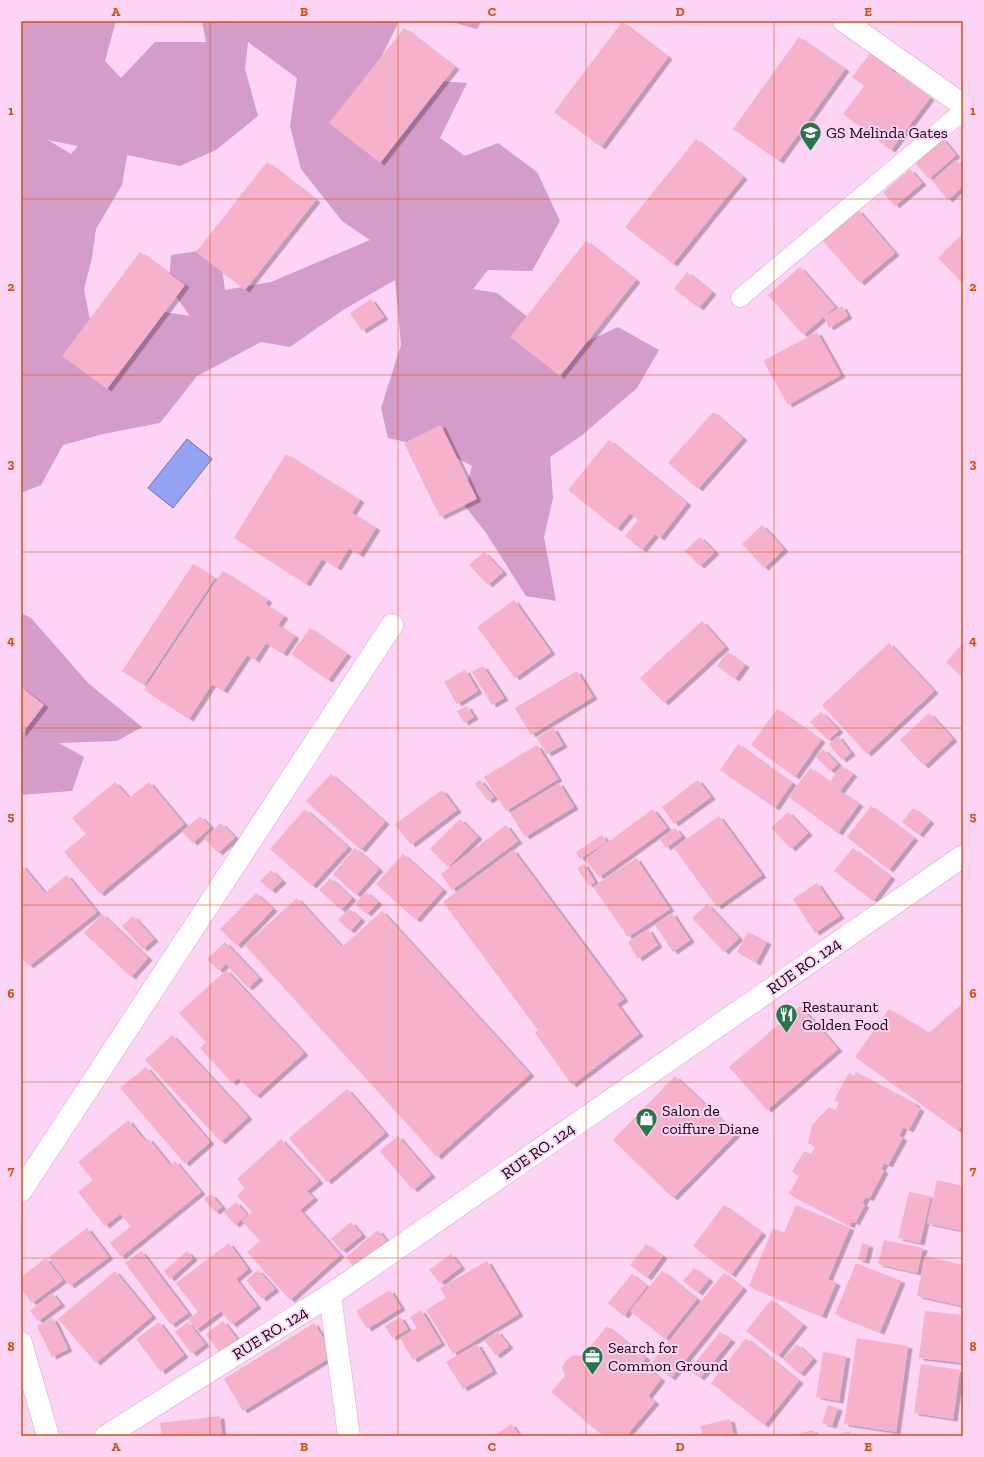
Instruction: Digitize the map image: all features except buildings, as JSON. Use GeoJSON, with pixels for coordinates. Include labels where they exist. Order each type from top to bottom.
{"type":"FeatureCollection","features":[{"type":"Feature","properties":{"kind":"street"},"geometry":{"type":"LineString","coordinates":[[844,21],[963,104]]}},
{"type":"Feature","properties":{"kind":"street"},"geometry":{"type":"LineString","coordinates":[[21,1191],[392,625]]}},
{"type":"Feature","properties":{"kind":"street","name":"RUE RO. 124"},"geometry":{"type":"LineString","coordinates":[[106,1436],[330,1295],[963,856]]}},
{"type":"Feature","properties":{"kind":"street"},"geometry":{"type":"LineString","coordinates":[[330,1295],[349,1436]]}},
{"type":"Feature","properties":{"kind":"street"},"geometry":{"type":"LineString","coordinates":[[21,1343],[48,1436]]}},
{"type":"Feature","properties":{"kind":"lane"},"geometry":{"type":"LineString","coordinates":[[740,298],[963,111]]}},
{"type":"Feature","properties":{"kind":"shaded area"},"geometry":{"type":"Polygon","coordinates":[[[21,21],[116,21],[105,61],[121,78],[155,42],[206,42],[202,21],[399,21],[358,105],[410,79],[467,83],[440,138],[465,156],[498,143],[537,172],[560,221],[532,271],[488,270],[473,289],[497,293],[538,325],[554,357],[618,327],[659,350],[637,388],[581,436],[550,457],[553,498],[544,537],[556,601],[526,596],[486,533],[462,502],[472,466],[442,450],[388,438],[381,408],[401,345],[395,280],[343,310],[290,347],[261,342],[197,376],[160,423],[103,434],[63,445],[41,485],[21,493],[21,21]],[[248,42],[245,69],[258,116],[216,150],[180,166],[127,155],[122,185],[96,229],[92,258],[84,289],[93,336],[140,308],[190,316],[169,287],[171,255],[219,248],[225,290],[271,282],[370,240],[342,221],[301,169],[290,126],[297,78],[248,42]],[[48,140],[71,154],[78,146],[48,140]]]}},
{"type":"Feature","properties":{"kind":"shaded area"},"geometry":{"type":"Polygon","coordinates":[[[448,21],[482,21],[477,29],[448,21]]]}},
{"type":"Feature","properties":{"kind":"shaded area"},"geometry":{"type":"Polygon","coordinates":[[[21,613],[31,618],[88,683],[142,727],[117,741],[59,743],[84,757],[72,791],[21,795],[21,613]]]}},
{"type":"Feature","properties":{"kind":"water"},"geometry":{"type":"Polygon","coordinates":[[[187,439],[212,459],[173,508],[148,488],[187,439]]]}},
{"type":"Feature","properties":{"kind":"place","name":"GS Melinda Gates"},"geometry":{"type":"Point","coordinates":[811,152]}},
{"type":"Feature","properties":{"kind":"place","name":"Restaurant Golden Food"},"geometry":{"type":"Point","coordinates":[787,1034]}},
{"type":"Feature","properties":{"kind":"place","name":"Salon de coiffure Diane"},"geometry":{"type":"Point","coordinates":[646,1138]}},
{"type":"Feature","properties":{"kind":"place","name":"Search for Common Ground"},"geometry":{"type":"Point","coordinates":[592,1376]}}]}
